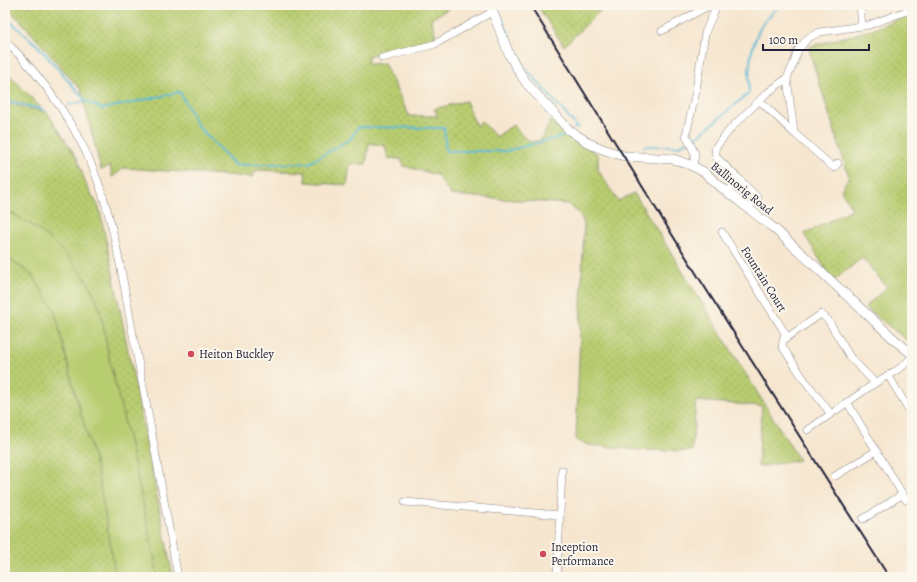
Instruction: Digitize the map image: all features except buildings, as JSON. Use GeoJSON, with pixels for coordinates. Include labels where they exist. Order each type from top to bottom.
{"type":"FeatureCollection","features":[{"type":"Feature","properties":{"kind":"street"},"geometry":{"type":"LineString","coordinates":[[662,31],[710,5]]}},
{"type":"Feature","properties":{"kind":"street"},"geometry":{"type":"LineString","coordinates":[[693,166],[695,154],[686,135],[695,96],[705,33],[717,5]]}},
{"type":"Feature","properties":{"kind":"street"},"geometry":{"type":"LineString","coordinates":[[860,5],[862,26]]}},
{"type":"Feature","properties":{"kind":"street"},"geometry":{"type":"LineString","coordinates":[[382,58],[435,44],[491,8]]}},
{"type":"Feature","properties":{"kind":"street","name":"Ballinorig Road"},"geometry":{"type":"LineString","coordinates":[[491,8],[518,70],[559,120],[576,135],[605,150],[624,156],[673,159],[693,166],[704,172],[776,230],[912,354]]}},
{"type":"Feature","properties":{"kind":"street"},"geometry":{"type":"LineString","coordinates":[[753,203],[758,198],[716,157],[715,148],[732,127],[766,94],[787,78],[798,50],[808,38],[820,32],[869,26],[912,8]]}},
{"type":"Feature","properties":{"kind":"street"},"geometry":{"type":"LineString","coordinates":[[5,41],[32,70],[61,108],[82,145],[100,185],[117,251],[147,403],[178,577]]}},
{"type":"Feature","properties":{"kind":"street"},"geometry":{"type":"LineString","coordinates":[[787,78],[794,133]]}},
{"type":"Feature","properties":{"kind":"street"},"geometry":{"type":"LineString","coordinates":[[760,101],[834,168],[838,163]]}},
{"type":"Feature","properties":{"kind":"street"},"geometry":{"type":"LineString","coordinates":[[727,192],[739,178]]}},
{"type":"Feature","properties":{"kind":"street","name":"Fountain Court"},"geometry":{"type":"LineString","coordinates":[[722,232],[785,333],[782,346],[803,378],[831,414]]}},
{"type":"Feature","properties":{"kind":"street"},"geometry":{"type":"LineString","coordinates":[[784,339],[821,314],[828,320],[850,357],[875,383]]}},
{"type":"Feature","properties":{"kind":"street"},"geometry":{"type":"LineString","coordinates":[[808,430],[875,383],[902,367],[912,357]]}},
{"type":"Feature","properties":{"kind":"street"},"geometry":{"type":"LineString","coordinates":[[888,375],[912,416]]}},
{"type":"Feature","properties":{"kind":"street"},"geometry":{"type":"LineString","coordinates":[[847,402],[904,497],[863,519]]}},
{"type":"Feature","properties":{"kind":"street"},"geometry":{"type":"LineString","coordinates":[[835,476],[876,451]]}},
{"type":"Feature","properties":{"kind":"street"},"geometry":{"type":"LineString","coordinates":[[557,577],[562,470]]}},
{"type":"Feature","properties":{"kind":"street"},"geometry":{"type":"LineString","coordinates":[[405,502],[560,515]]}},
{"type":"Feature","properties":{"kind":"green space"},"geometry":{"type":"Polygon","coordinates":[[[5,5],[454,5],[431,19],[436,37],[368,56],[368,64],[384,63],[409,116],[438,116],[434,109],[466,101],[476,126],[481,121],[496,137],[513,125],[524,137],[532,142],[541,140],[551,121],[598,155],[598,170],[618,201],[634,193],[799,460],[758,467],[762,406],[696,401],[692,451],[640,450],[588,445],[576,440],[584,224],[578,212],[567,204],[451,195],[437,175],[404,166],[401,159],[388,158],[385,146],[369,143],[366,164],[350,164],[347,185],[306,182],[305,172],[257,170],[252,177],[124,168],[112,177],[110,166],[101,170],[81,90],[19,19],[5,7],[5,5]]]}},
{"type":"Feature","properties":{"kind":"green space"},"geometry":{"type":"Polygon","coordinates":[[[537,5],[606,5],[564,46],[537,5]]]}},
{"type":"Feature","properties":{"kind":"green space"},"geometry":{"type":"Polygon","coordinates":[[[912,13],[912,336],[908,341],[865,307],[887,287],[862,258],[833,281],[804,234],[852,209],[841,190],[849,177],[808,47],[874,29],[912,13]]]}},
{"type":"Feature","properties":{"kind":"green space"},"geometry":{"type":"Polygon","coordinates":[[[5,70],[42,109],[20,104],[5,98],[5,70]]]}},
{"type":"Feature","properties":{"kind":"green space"},"geometry":{"type":"Polygon","coordinates":[[[5,103],[47,112],[77,158],[87,187],[99,207],[173,577],[5,577],[5,103]]]}},
{"type":"Feature","properties":{"kind":"green space"},"geometry":{"type":"Polygon","coordinates":[[[5,210],[30,224],[54,243],[74,264],[91,288],[95,297],[99,307],[158,577],[116,577],[97,469],[74,389],[55,311],[33,276],[10,259],[5,258],[5,210]]]}},
{"type":"Feature","properties":{"kind":"waterway"},"geometry":{"type":"LineString","coordinates":[[496,5],[522,64],[578,128]]}},
{"type":"Feature","properties":{"kind":"waterway"},"geometry":{"type":"LineString","coordinates":[[691,140],[697,137],[749,93],[749,67],[754,42],[761,26],[779,5]]}},
{"type":"Feature","properties":{"kind":"waterway"},"geometry":{"type":"LineString","coordinates":[[5,17],[37,45],[86,101]]}},
{"type":"Feature","properties":{"kind":"waterway"},"geometry":{"type":"LineString","coordinates":[[68,105],[86,101],[102,109],[180,92],[197,125],[235,165],[309,163],[350,139],[358,127],[444,128],[446,151],[506,151],[564,136]]}},
{"type":"Feature","properties":{"kind":"waterway"},"geometry":{"type":"LineString","coordinates":[[5,100],[44,110]]}},
{"type":"Feature","properties":{"kind":"waterway"},"geometry":{"type":"LineString","coordinates":[[644,146],[679,146],[687,142]]}},
{"type":"Feature","properties":{"kind":"railway"},"geometry":{"type":"LineString","coordinates":[[530,5],[699,278],[889,577]]}},
{"type":"Feature","properties":{"kind":"place","name":"Heiton Buckley"},"geometry":{"type":"Point","coordinates":[191,354]}},
{"type":"Feature","properties":{"kind":"place","name":"Inception Performance"},"geometry":{"type":"Point","coordinates":[543,554]}}]}
